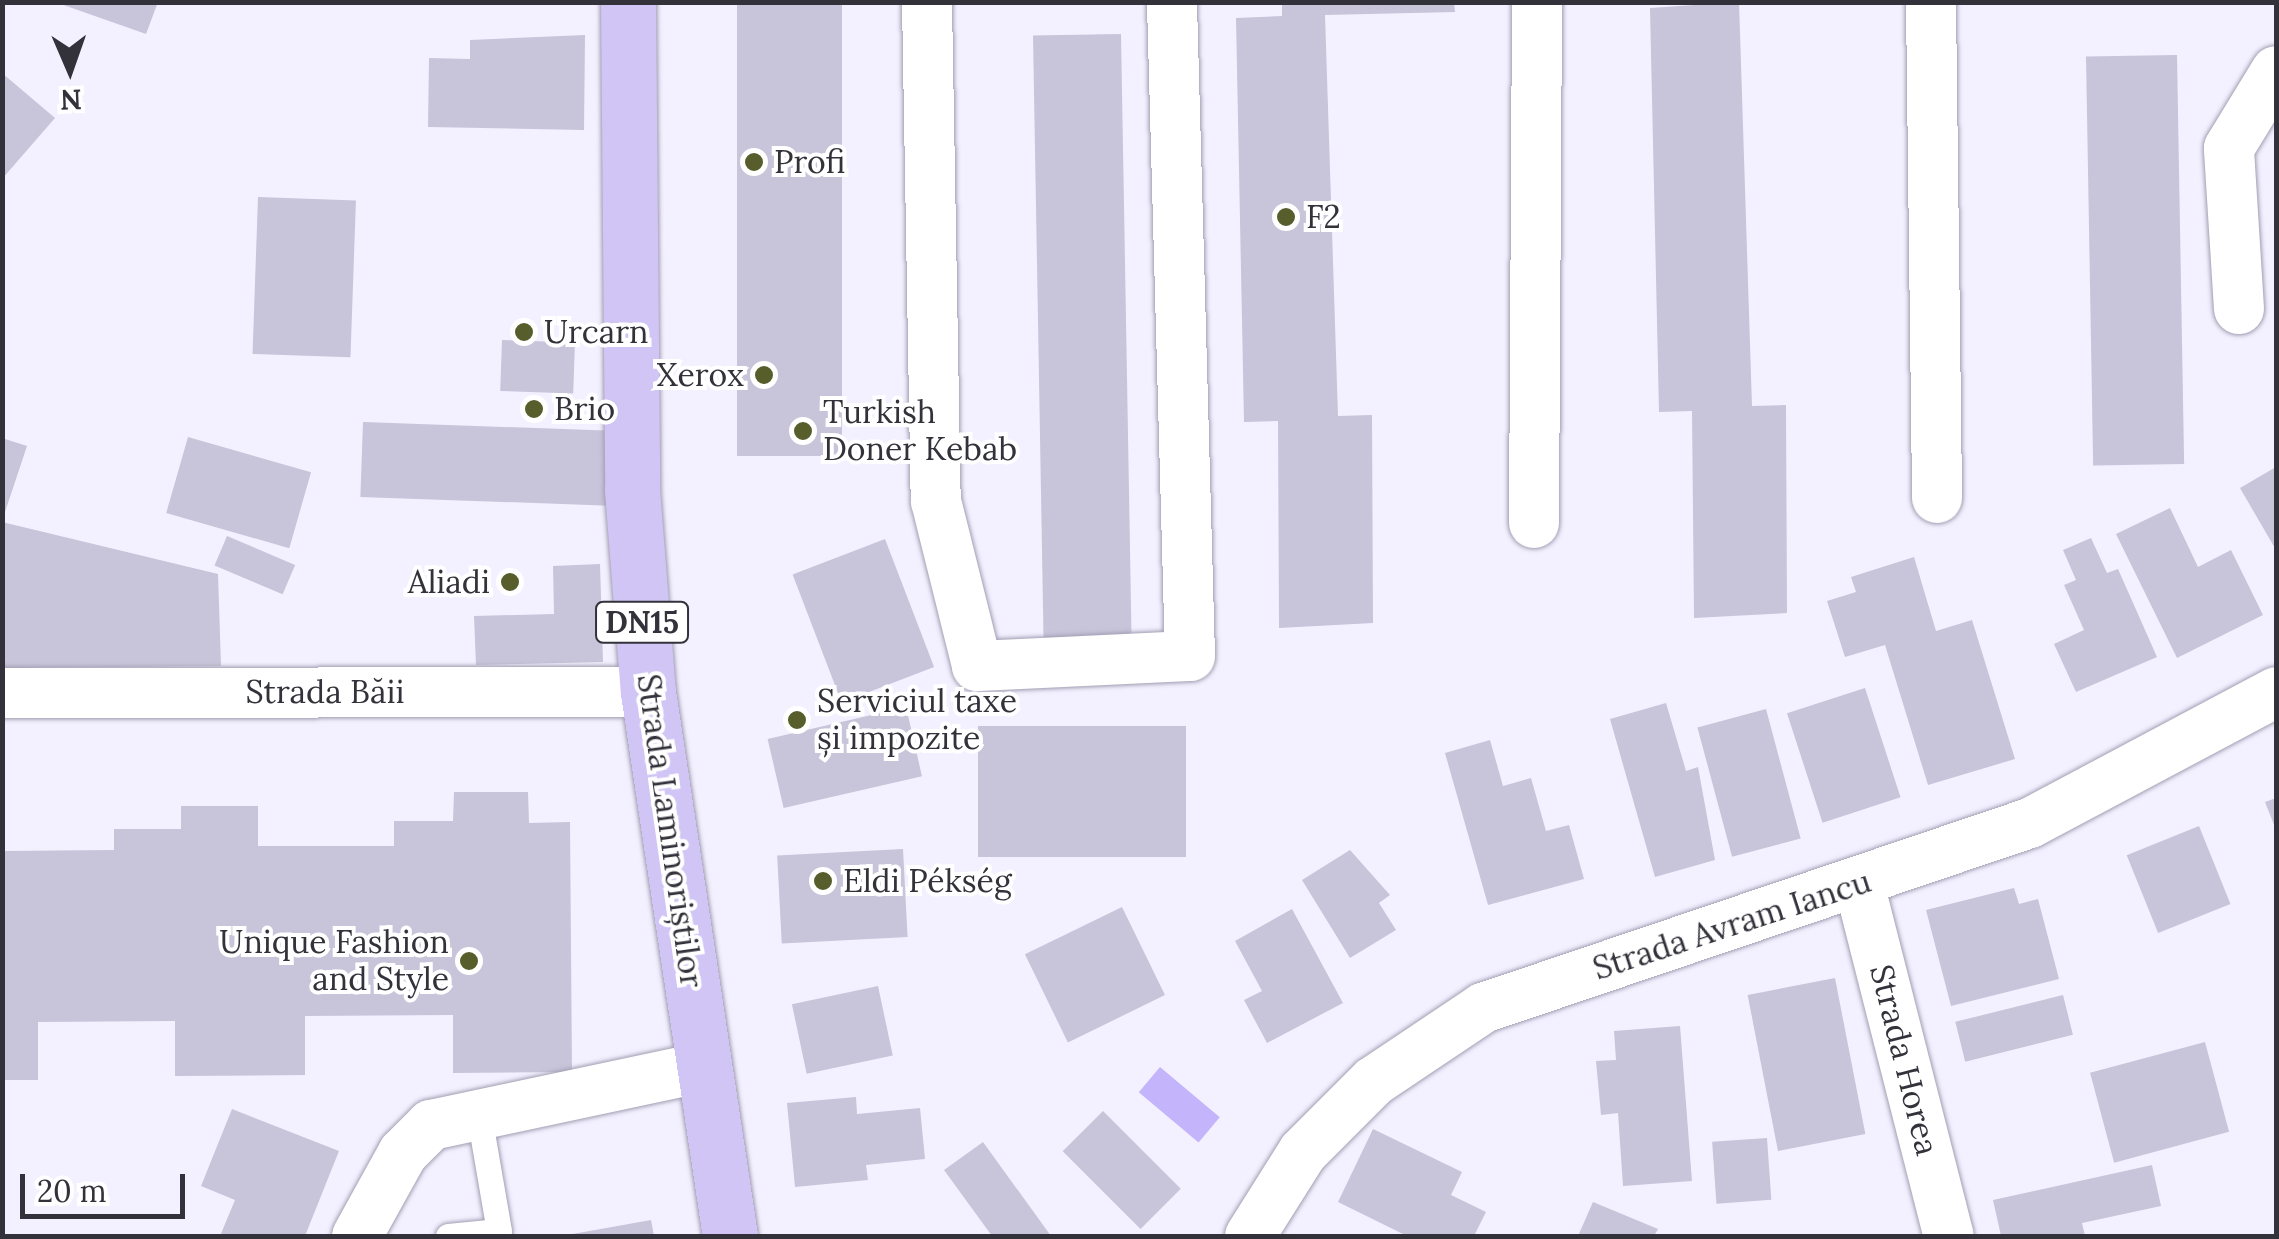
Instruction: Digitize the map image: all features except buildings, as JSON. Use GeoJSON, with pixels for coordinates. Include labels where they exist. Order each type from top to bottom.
{"type":"FeatureCollection","features":[{"type":"Feature","properties":{"kind":"main road","name":"Strada Laminoriștilor"},"geometry":{"type":"LineString","coordinates":[[628,2],[632,490],[648,692],[730,1236]]}},
{"type":"Feature","properties":{"kind":"street"},"geometry":{"type":"LineString","coordinates":[[927,2],[936,501],[977,666],[1190,656],[1172,2]]}},
{"type":"Feature","properties":{"kind":"street"},"geometry":{"type":"LineString","coordinates":[[1534,523],[1538,2]]}},
{"type":"Feature","properties":{"kind":"street"},"geometry":{"type":"LineString","coordinates":[[1931,2],[1937,498]]}},
{"type":"Feature","properties":{"kind":"street"},"geometry":{"type":"LineString","coordinates":[[2239,309],[2229,148],[2276,71]]}},
{"type":"Feature","properties":{"kind":"street","name":"Strada Băii"},"geometry":{"type":"LineString","coordinates":[[2,693],[648,692]]}},
{"type":"Feature","properties":{"kind":"street","name":"Strada Avram Iancu"},"geometry":{"type":"LineString","coordinates":[[1250,1236],[1303,1152],[1374,1081],[1483,1008],[2030,823],[2276,692]]}},
{"type":"Feature","properties":{"kind":"street","name":"Strada Horea"},"geometry":{"type":"LineString","coordinates":[[1859,884],[1948,1236]]}},
{"type":"Feature","properties":{"kind":"street"},"geometry":{"type":"LineString","coordinates":[[357,1236],[403,1153],[431,1126],[478,1110],[705,1067]]}},
{"type":"Feature","properties":{"kind":"lane"},"geometry":{"type":"LineString","coordinates":[[448,1236],[499,1231],[478,1110]]}},
{"type":"Feature","properties":{"kind":"shaded area"},"geometry":{"type":"Polygon","coordinates":[[[1160,1067],[1220,1117],[1199,1142],[1139,1092],[1160,1067]]]}},
{"type":"Feature","properties":{"kind":"place","name":"Profi"},"geometry":{"type":"Point","coordinates":[754,162]}},
{"type":"Feature","properties":{"kind":"place","name":"F2"},"geometry":{"type":"Point","coordinates":[1286,217]}},
{"type":"Feature","properties":{"kind":"place","name":"Urcarn"},"geometry":{"type":"Point","coordinates":[524,332]}},
{"type":"Feature","properties":{"kind":"place","name":"Xerox"},"geometry":{"type":"Point","coordinates":[764,375]}},
{"type":"Feature","properties":{"kind":"place","name":"Brio"},"geometry":{"type":"Point","coordinates":[534,409]}},
{"type":"Feature","properties":{"kind":"place","name":"Turkish Doner Kebab"},"geometry":{"type":"Point","coordinates":[803,431]}},
{"type":"Feature","properties":{"kind":"place","name":"Aliadi"},"geometry":{"type":"Point","coordinates":[510,582]}},
{"type":"Feature","properties":{"kind":"place","name":"Serviciul taxe și impozite"},"geometry":{"type":"Point","coordinates":[797,720]}},
{"type":"Feature","properties":{"kind":"place","name":"Eldi Pékség"},"geometry":{"type":"Point","coordinates":[823,881]}},
{"type":"Feature","properties":{"kind":"place","name":"Unique Fashion and Style"},"geometry":{"type":"Point","coordinates":[469,961]}}]}
